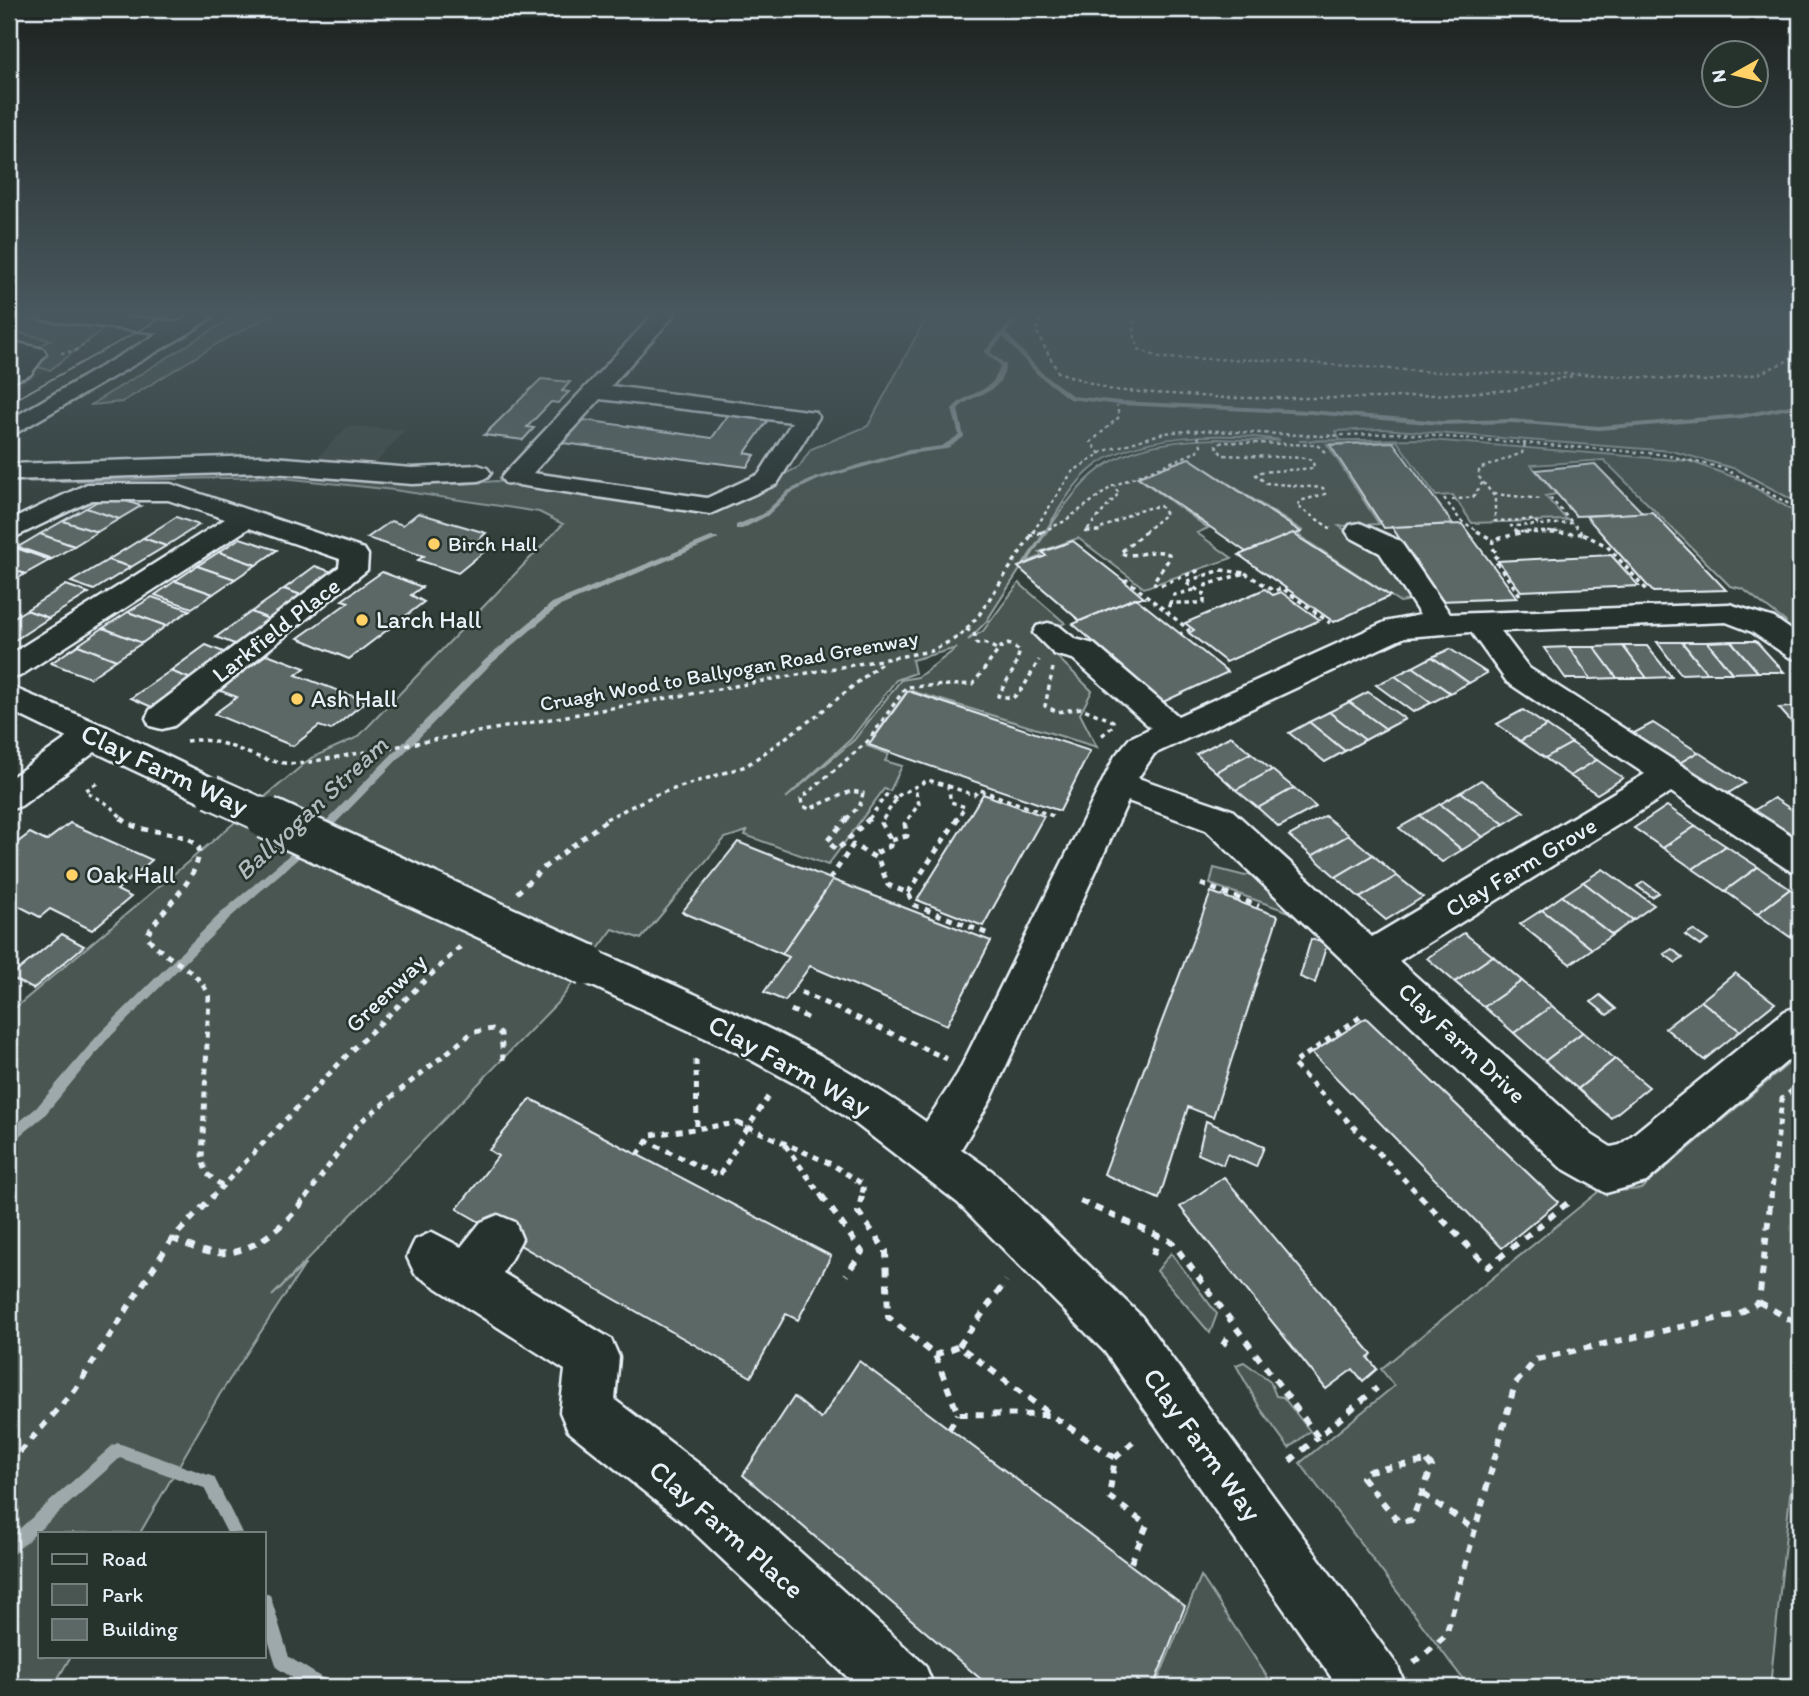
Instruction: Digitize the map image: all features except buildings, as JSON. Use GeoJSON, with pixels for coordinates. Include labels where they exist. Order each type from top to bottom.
{"type":"FeatureCollection","features":[{"type":"Feature","properties":{"kind":"street"},"geometry":{"type":"LineString","coordinates":[[9,430],[72,393]]}},
{"type":"Feature","properties":{"kind":"street"},"geometry":{"type":"LineString","coordinates":[[592,393],[514,478],[710,506],[768,479],[807,416],[612,393]]}},
{"type":"Feature","properties":{"kind":"street"},"geometry":{"type":"LineString","coordinates":[[9,472],[260,464],[412,476],[478,473]]}},
{"type":"Feature","properties":{"kind":"street","name":"Larkfield Place"},"geometry":{"type":"LineString","coordinates":[[9,532],[87,492],[171,492],[354,555],[353,570],[162,718]]}},
{"type":"Feature","properties":{"kind":"street"},"geometry":{"type":"LineString","coordinates":[[9,668],[247,517]]}},
{"type":"Feature","properties":{"kind":"street"},"geometry":{"type":"LineString","coordinates":[[1347,531],[1390,547],[1441,624]]}},
{"type":"Feature","properties":{"kind":"street"},"geometry":{"type":"LineString","coordinates":[[930,1153],[955,1121],[974,1087],[1118,784],[1132,756],[1142,746],[1395,629],[1479,622],[1729,613],[1763,625],[1800,650]]}},
{"type":"Feature","properties":{"kind":"street"},"geometry":{"type":"LineString","coordinates":[[1479,622],[1518,674],[1800,859]]}},
{"type":"Feature","properties":{"kind":"street"},"geometry":{"type":"LineString","coordinates":[[1049,650],[1065,647],[1083,650],[1175,732]]}},
{"type":"Feature","properties":{"kind":"street","name":"Clay Farm Way"},"geometry":{"type":"LineString","coordinates":[[9,697],[757,1042],[868,1106],[975,1187],[1123,1334],[1390,1679]]}},
{"type":"Feature","properties":{"kind":"street"},"geometry":{"type":"LineString","coordinates":[[9,797],[95,735]]}},
{"type":"Feature","properties":{"kind":"street","name":"Clay Farm Grove"},"geometry":{"type":"LineString","coordinates":[[1371,958],[1671,775]]}},
{"type":"Feature","properties":{"kind":"street","name":"Clay Farm Drive"},"geometry":{"type":"LineString","coordinates":[[1118,784],[1219,820],[1371,958],[1576,1151],[1606,1170],[1630,1166],[1800,1024]]}},
{"type":"Feature","properties":{"kind":"street","name":"Clay Farm Place"},"geometry":{"type":"LineString","coordinates":[[498,1238],[450,1268],[593,1357],[587,1412],[705,1504],[903,1687]]}},
{"type":"Feature","properties":{"kind":"path"},"geometry":{"type":"LineString","coordinates":[[1158,393],[1228,398],[1382,398],[1461,393]]}},
{"type":"Feature","properties":{"kind":"path"},"geometry":{"type":"LineString","coordinates":[[1100,454],[1091,442],[1119,417],[1116,406]]}},
{"type":"Feature","properties":{"kind":"path"},"geometry":{"type":"LineString","coordinates":[[1028,536],[1055,529],[1088,500],[1114,486],[1196,452],[1201,444],[1196,430]]}},
{"type":"Feature","properties":{"kind":"path","name":"Cruagh Wood to Ballyogan Road Greenway"},"geometry":{"type":"LineString","coordinates":[[155,763],[188,740],[215,739],[265,761],[284,764],[310,762],[885,661],[931,650],[960,636],[967,629],[1072,472],[1100,454],[1139,439],[1196,430],[1312,435],[1396,433],[1697,460],[1723,468],[1800,510]]}},
{"type":"Feature","properties":{"kind":"path"},"geometry":{"type":"LineString","coordinates":[[1312,435],[1317,445],[1325,452]]}},
{"type":"Feature","properties":{"kind":"path"},"geometry":{"type":"LineString","coordinates":[[1317,445],[1223,442],[1216,445],[1222,455],[1307,458],[1313,462],[1314,468],[1259,472],[1256,475],[1266,483],[1323,488],[1325,494],[1300,501],[1297,506],[1347,531]]}},
{"type":"Feature","properties":{"kind":"path"},"geometry":{"type":"LineString","coordinates":[[1525,444],[1522,453],[1514,458],[1479,469],[1483,482],[1492,494],[1495,521],[1534,520],[1539,525]]}},
{"type":"Feature","properties":{"kind":"path"},"geometry":{"type":"LineString","coordinates":[[1452,500],[1473,497],[1483,482]]}},
{"type":"Feature","properties":{"kind":"path"},"geometry":{"type":"LineString","coordinates":[[1114,486],[1119,494],[1085,532],[1096,533],[1141,506],[1160,506],[1166,514],[1120,553],[1135,555],[1154,548],[1169,554],[1169,559],[1154,575],[1153,582],[1159,586],[1196,571],[1202,576]]}},
{"type":"Feature","properties":{"kind":"path"},"geometry":{"type":"LineString","coordinates":[[1492,494],[1541,499]]}},
{"type":"Feature","properties":{"kind":"path"},"geometry":{"type":"LineString","coordinates":[[1444,498],[1461,521],[1493,540]]}},
{"type":"Feature","properties":{"kind":"path"},"geometry":{"type":"LineString","coordinates":[[1550,498],[1583,534],[1606,546],[1647,590]]}},
{"type":"Feature","properties":{"kind":"path"},"geometry":{"type":"LineString","coordinates":[[1518,533],[1511,526],[1573,523]]}},
{"type":"Feature","properties":{"kind":"path"},"geometry":{"type":"LineString","coordinates":[[1493,540],[1502,535],[1543,531],[1583,534]]}},
{"type":"Feature","properties":{"kind":"path"},"geometry":{"type":"LineString","coordinates":[[1493,540],[1492,547],[1498,555],[1494,559],[1521,596]]}},
{"type":"Feature","properties":{"kind":"path"},"geometry":{"type":"LineString","coordinates":[[1204,594],[1185,582],[1221,570],[1245,572],[1274,591],[1282,588],[1330,623]]}},
{"type":"Feature","properties":{"kind":"path"},"geometry":{"type":"LineString","coordinates":[[1170,603],[1205,603],[1206,585],[1245,572]]}},
{"type":"Feature","properties":{"kind":"path"},"geometry":{"type":"LineString","coordinates":[[1124,582],[1127,580],[1189,630],[1180,634]]}},
{"type":"Feature","properties":{"kind":"path"},"geometry":{"type":"LineString","coordinates":[[1167,612],[1174,595],[1194,590]]}},
{"type":"Feature","properties":{"kind":"path"},"geometry":{"type":"LineString","coordinates":[[967,629],[974,633],[977,643],[984,643],[999,650]]}},
{"type":"Feature","properties":{"kind":"path"},"geometry":{"type":"LineString","coordinates":[[897,799],[886,795],[866,823],[836,850],[827,841],[860,805],[863,793],[851,791],[817,808],[809,809],[802,805],[801,799],[868,741],[906,687],[973,684],[979,680],[999,650],[1009,644],[1020,651],[1014,669],[998,696],[1004,699],[1018,697],[1039,660],[1049,650],[1054,664],[1045,706],[1050,711],[1058,712],[1081,708],[1113,721],[1113,726],[1099,738]]}},
{"type":"Feature","properties":{"kind":"path"},"geometry":{"type":"LineString","coordinates":[[514,895],[542,869],[606,819],[655,795],[746,766],[816,716],[885,661]]}},
{"type":"Feature","properties":{"kind":"path"},"geometry":{"type":"LineString","coordinates":[[876,853],[890,846],[891,840],[881,823],[897,799],[928,780],[974,795],[980,790],[1053,816]]}},
{"type":"Feature","properties":{"kind":"path"},"geometry":{"type":"LineString","coordinates":[[97,783],[86,791],[108,804],[132,827],[186,836],[196,844],[199,852],[193,873],[162,907],[147,936],[153,948],[191,970],[206,985],[209,997],[202,1160],[207,1174],[224,1187]]}},
{"type":"Feature","properties":{"kind":"path"},"geometry":{"type":"LineString","coordinates":[[908,893],[965,807],[951,802],[948,786]]}},
{"type":"Feature","properties":{"kind":"path"},"geometry":{"type":"LineString","coordinates":[[891,840],[907,836],[905,824],[919,804],[915,789]]}},
{"type":"Feature","properties":{"kind":"path"},"geometry":{"type":"LineString","coordinates":[[830,879],[853,845],[876,853],[886,872],[888,885],[908,893],[914,905],[990,935]]}},
{"type":"Feature","properties":{"kind":"path"},"geometry":{"type":"LineString","coordinates":[[1201,884],[1271,910]]}},
{"type":"Feature","properties":{"kind":"path","name":"Greenway"},"geometry":{"type":"LineString","coordinates":[[9,1464],[75,1390],[172,1239],[351,1051],[468,939]]}},
{"type":"Feature","properties":{"kind":"path"},"geometry":{"type":"LineString","coordinates":[[801,992],[951,1061]]}},
{"type":"Feature","properties":{"kind":"path"},"geometry":{"type":"LineString","coordinates":[[790,1010],[808,1018]]}},
{"type":"Feature","properties":{"kind":"path"},"geometry":{"type":"LineString","coordinates":[[1360,1017],[1293,1064],[1488,1267],[1570,1201]]}},
{"type":"Feature","properties":{"kind":"path"},"geometry":{"type":"LineString","coordinates":[[172,1239],[212,1253],[229,1252],[264,1240],[299,1207],[358,1124],[473,1032],[493,1030],[501,1034],[503,1060]]}},
{"type":"Feature","properties":{"kind":"path"},"geometry":{"type":"LineString","coordinates":[[696,1060],[697,1129]]}},
{"type":"Feature","properties":{"kind":"path"},"geometry":{"type":"LineString","coordinates":[[1759,1302],[1782,1099],[1800,1084]]}},
{"type":"Feature","properties":{"kind":"path"},"geometry":{"type":"LineString","coordinates":[[647,1141],[719,1176],[768,1097]]}},
{"type":"Feature","properties":{"kind":"path"},"geometry":{"type":"LineString","coordinates":[[638,1155],[651,1135],[738,1123],[838,1168],[864,1185],[858,1212],[886,1251],[888,1317],[935,1355],[958,1414]]}},
{"type":"Feature","properties":{"kind":"path"},"geometry":{"type":"LineString","coordinates":[[785,1144],[862,1252],[846,1275]]}},
{"type":"Feature","properties":{"kind":"path"},"geometry":{"type":"LineString","coordinates":[[1080,1201],[1172,1242],[1318,1437]]}},
{"type":"Feature","properties":{"kind":"path"},"geometry":{"type":"LineString","coordinates":[[1153,1255],[1157,1243]]}},
{"type":"Feature","properties":{"kind":"path"},"geometry":{"type":"LineString","coordinates":[[935,1355],[959,1346],[1006,1281]]}},
{"type":"Feature","properties":{"kind":"path"},"geometry":{"type":"LineString","coordinates":[[1759,1302],[1800,1325]]}},
{"type":"Feature","properties":{"kind":"path"},"geometry":{"type":"LineString","coordinates":[[1390,1679],[1446,1634],[1515,1384],[1537,1359],[1738,1314],[1759,1302]]}},
{"type":"Feature","properties":{"kind":"path"},"geometry":{"type":"LineString","coordinates":[[1223,1345],[1231,1332]]}},
{"type":"Feature","properties":{"kind":"path"},"geometry":{"type":"LineString","coordinates":[[959,1346],[1051,1415],[1115,1458]]}},
{"type":"Feature","properties":{"kind":"path"},"geometry":{"type":"LineString","coordinates":[[1290,1461],[1377,1388]]}},
{"type":"Feature","properties":{"kind":"path"},"geometry":{"type":"LineString","coordinates":[[958,1414],[1051,1415]]}},
{"type":"Feature","properties":{"kind":"path"},"geometry":{"type":"LineString","coordinates":[[949,1429],[958,1414]]}},
{"type":"Feature","properties":{"kind":"path"},"geometry":{"type":"LineString","coordinates":[[1130,1565],[1147,1525],[1109,1497],[1115,1458],[1133,1442]]}},
{"type":"Feature","properties":{"kind":"path"},"geometry":{"type":"LineString","coordinates":[[1427,1461],[1432,1467],[1423,1494],[1412,1520],[1399,1522],[1368,1488],[1362,1477],[1368,1471],[1427,1461]]}},
{"type":"Feature","properties":{"kind":"path"},"geometry":{"type":"LineString","coordinates":[[1423,1494],[1475,1530]]}},
{"type":"Feature","properties":{"kind":"shaded area"},"geometry":{"type":"Polygon","coordinates":[[[348,426],[405,430],[374,465],[315,460],[348,426]]]}},
{"type":"Feature","properties":{"kind":"green space"},"geometry":{"type":"Polygon","coordinates":[[[109,393],[137,393],[122,402],[90,405],[109,393]]]}},
{"type":"Feature","properties":{"kind":"green space"},"geometry":{"type":"Polygon","coordinates":[[[886,393],[1800,393],[1800,504],[1736,469],[1672,451],[1382,429],[1336,431],[1340,440],[1299,441],[1418,439],[1689,461],[1742,480],[1800,515],[1800,640],[1780,627],[1786,622],[1743,589],[1730,586],[1604,460],[1531,465],[1556,494],[1545,496],[1567,520],[1472,523],[1453,495],[1436,496],[1397,441],[1327,444],[1379,524],[1339,526],[1377,549],[1410,600],[1400,602],[1298,535],[1303,531],[1189,458],[1137,477],[1208,528],[1197,533],[1232,558],[1144,588],[1078,538],[1039,552],[1042,556],[1027,562],[1065,505],[1082,485],[1101,468],[1122,456],[1147,447],[1178,442],[1216,439],[1280,440],[1233,436],[1180,438],[1154,442],[1107,458],[1089,471],[1072,490],[986,622],[968,640],[983,631],[1019,583],[1065,623],[1037,637],[1092,691],[1080,714],[1097,747],[908,690],[867,746],[889,754],[885,761],[902,766],[890,791],[884,789],[828,865],[745,835],[747,831],[725,838],[641,939],[613,929],[560,1000],[272,1296],[306,1263],[220,1394],[141,1532],[38,1532],[38,1658],[70,1658],[53,1687],[9,1687],[9,1013],[311,758],[358,737],[563,524],[539,512],[394,490],[274,477],[9,482],[9,475],[239,470],[464,484],[496,481],[704,513],[799,467],[811,449],[868,426],[886,393]],[[957,648],[912,660],[915,673],[896,680],[851,739],[786,798],[854,740],[901,680],[918,677],[957,648]]]}},
{"type":"Feature","properties":{"kind":"green space"},"geometry":{"type":"Polygon","coordinates":[[[1214,868],[1245,876],[1252,873],[1298,915],[1210,884],[1214,868]]]}},
{"type":"Feature","properties":{"kind":"green space"},"geometry":{"type":"Polygon","coordinates":[[[1800,1054],[1800,1399],[1770,1687],[1469,1687],[1300,1463],[1394,1386],[1381,1369],[1604,1187],[1618,1191],[1641,1189],[1800,1054]]]}},
{"type":"Feature","properties":{"kind":"green space"},"geometry":{"type":"Polygon","coordinates":[[[1171,1253],[1217,1314],[1210,1333],[1157,1271],[1171,1253]]]}},
{"type":"Feature","properties":{"kind":"green space"},"geometry":{"type":"Polygon","coordinates":[[[1244,1362],[1270,1381],[1276,1396],[1283,1397],[1310,1431],[1289,1448],[1260,1408],[1236,1365],[1244,1362]]]}},
{"type":"Feature","properties":{"kind":"green space"},"geometry":{"type":"Polygon","coordinates":[[[1201,1576],[1274,1687],[1155,1687],[1201,1576]]]}},
{"type":"Feature","properties":{"kind":"waterway","name":"Ballyogan Stream"},"geometry":{"type":"LineString","coordinates":[[739,527],[765,515],[789,492],[816,479],[909,452],[944,448],[962,436],[955,409],[961,402],[979,393]]}},
{"type":"Feature","properties":{"kind":"waterway"},"geometry":{"type":"LineString","coordinates":[[1065,393],[1071,398],[1119,403],[1310,412],[1441,423],[1511,421],[1599,428],[1743,416],[1800,405]]}},
{"type":"Feature","properties":{"kind":"waterway","name":"Ballyogan Stream"},"geometry":{"type":"LineString","coordinates":[[321,832],[488,662],[555,605],[714,539]]}},
{"type":"Feature","properties":{"kind":"waterway","name":"Ballyogan Stream"},"geometry":{"type":"LineString","coordinates":[[9,1137],[40,1112],[102,1038],[228,913],[305,847]]}},
{"type":"Feature","properties":{"kind":"waterway"},"geometry":{"type":"LineString","coordinates":[[9,1548],[118,1450],[209,1482],[234,1532]]}},
{"type":"Feature","properties":{"kind":"waterway"},"geometry":{"type":"LineString","coordinates":[[266,1607],[283,1662],[321,1687]]}},
{"type":"Feature","properties":{"kind":"tram line"},"geometry":{"type":"LineString","coordinates":[[9,403],[27,393]]}},
{"type":"Feature","properties":{"kind":"place","name":"Birch Hall"},"geometry":{"type":"Point","coordinates":[434,544]}},
{"type":"Feature","properties":{"kind":"place","name":"Larch Hall"},"geometry":{"type":"Point","coordinates":[362,620]}},
{"type":"Feature","properties":{"kind":"place","name":"Ash Hall"},"geometry":{"type":"Point","coordinates":[297,699]}},
{"type":"Feature","properties":{"kind":"place","name":"Oak Hall"},"geometry":{"type":"Point","coordinates":[72,875]}}]}
